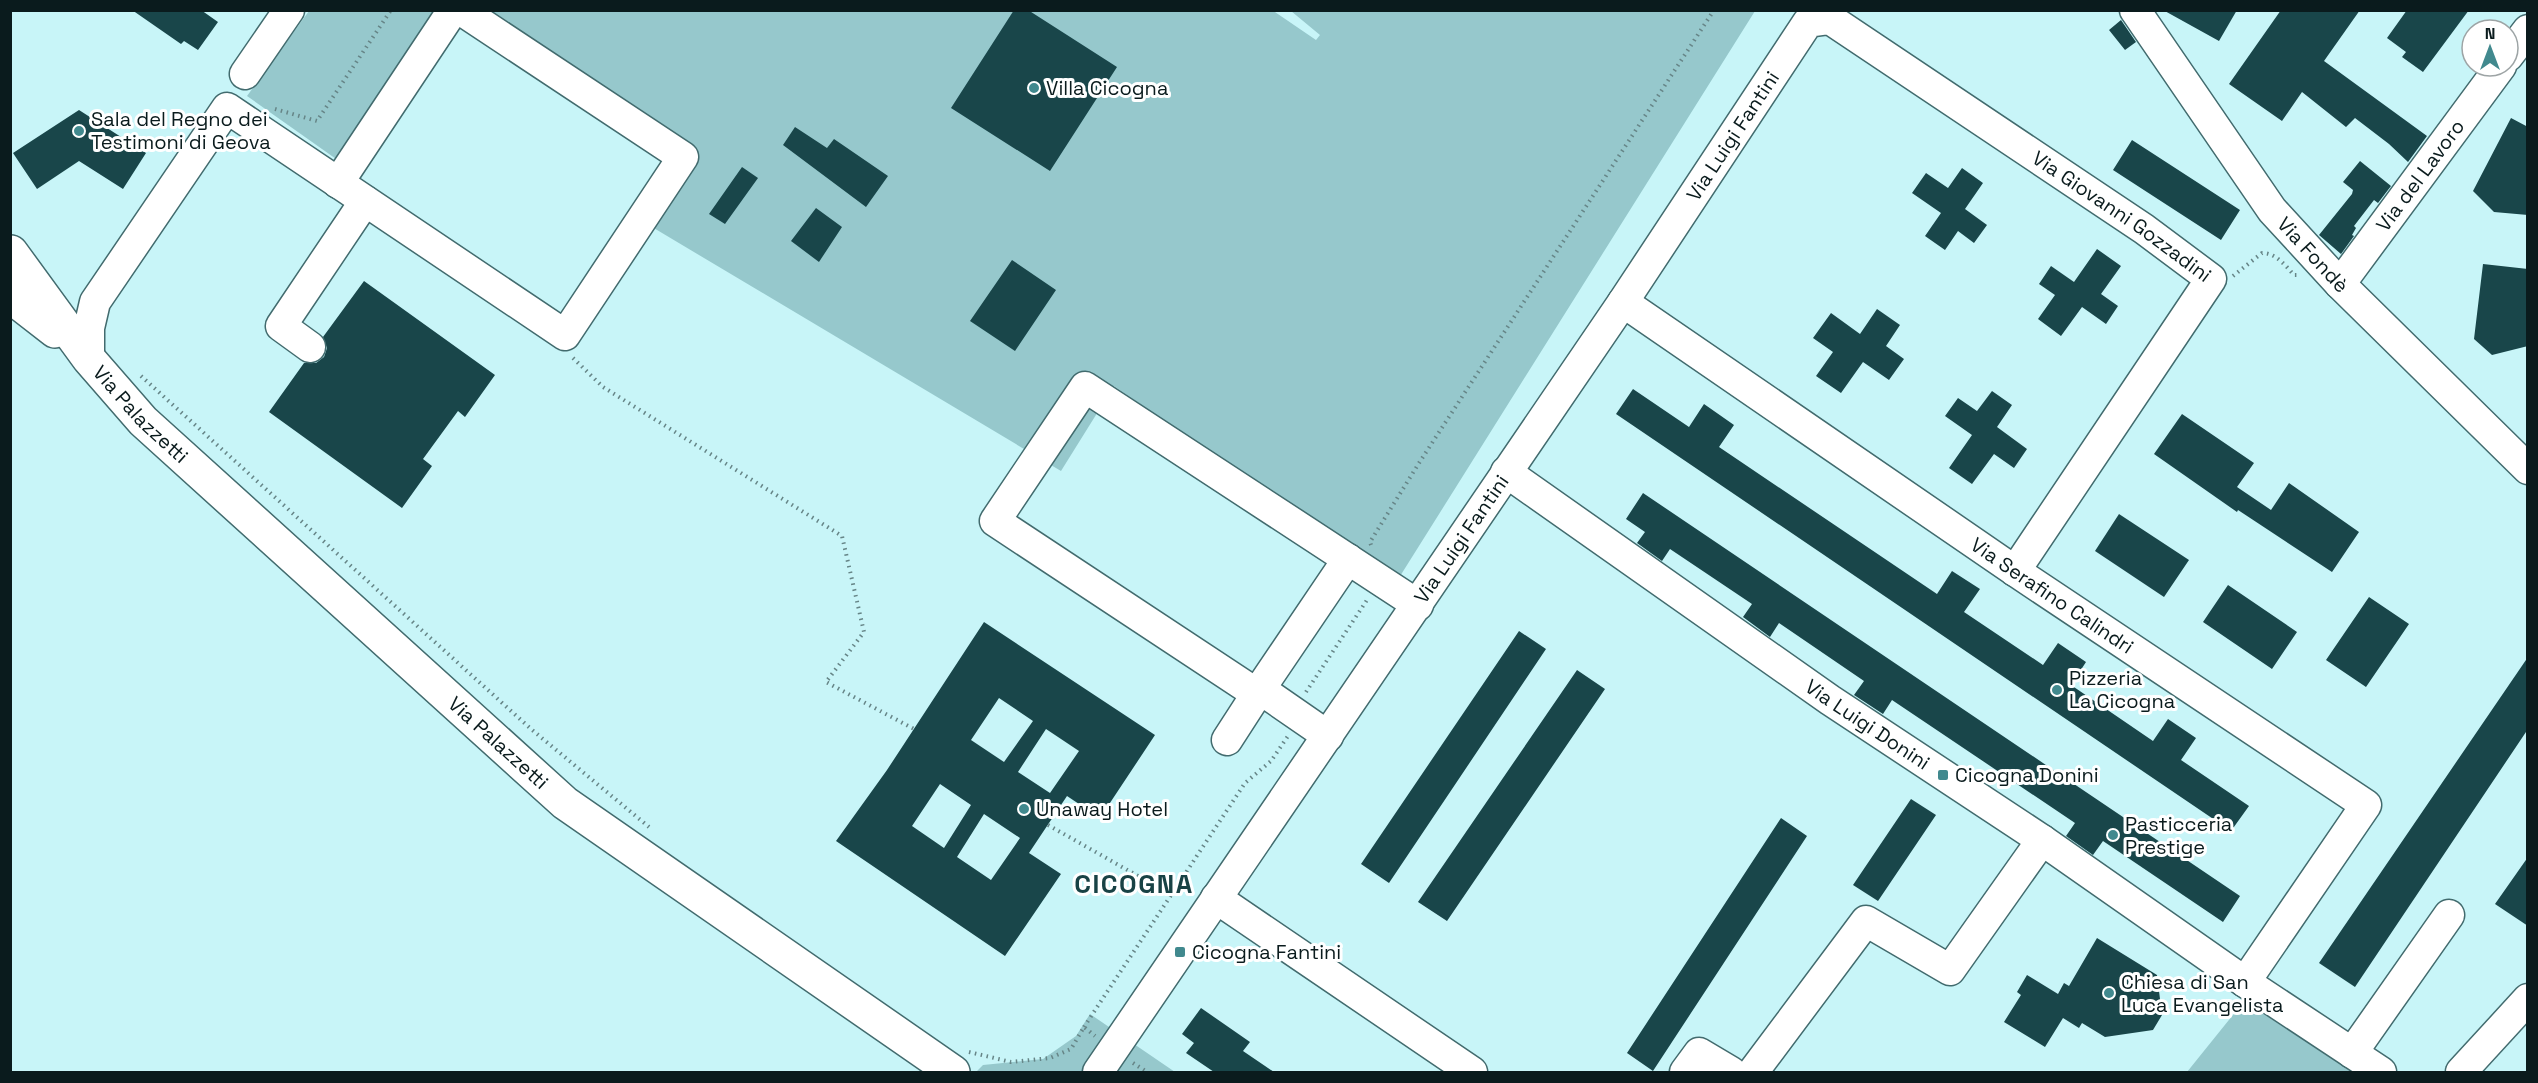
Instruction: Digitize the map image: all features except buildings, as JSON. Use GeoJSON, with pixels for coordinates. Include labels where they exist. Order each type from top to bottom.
{"type":"FeatureCollection","features":[{"type":"Feature","properties":{"kind":"main road"},"geometry":{"type":"LineString","coordinates":[[10,262],[11,251]]}},
{"type":"Feature","properties":{"kind":"main road","name":"Via Palazzetti"},"geometry":{"type":"LineString","coordinates":[[11,251],[89,359],[143,421],[565,803],[957,1059]]}},
{"type":"Feature","properties":{"kind":"main road","name":"Via Palazzetti"},"geometry":{"type":"LineString","coordinates":[[10,296],[89,359]]}},
{"type":"Feature","properties":{"kind":"street"},"geometry":{"type":"LineString","coordinates":[[245,74],[289,10]]}},
{"type":"Feature","properties":{"kind":"street"},"geometry":{"type":"LineString","coordinates":[[453,10],[338,183],[565,335],[683,157],[461,10]]}},
{"type":"Feature","properties":{"kind":"street","name":"Via Fondè"},"geometry":{"type":"LineString","coordinates":[[2135,10],[2272,210],[2340,284],[2528,469]]}},
{"type":"Feature","properties":{"kind":"street","name":"Via Giovanni Gozzadini"},"geometry":{"type":"LineString","coordinates":[[1830,19],[2144,229],[2211,279],[2015,571]]}},
{"type":"Feature","properties":{"kind":"street","name":"Via Luigi Fantini"},"geometry":{"type":"LineString","coordinates":[[1106,1061],[1623,302],[1808,22],[1830,19]]}},
{"type":"Feature","properties":{"kind":"street","name":"Via del Lavoro"},"geometry":{"type":"LineString","coordinates":[[2340,284],[2492,78]]}},
{"type":"Feature","properties":{"kind":"street","name":"Via Palazzetti"},"geometry":{"type":"LineString","coordinates":[[89,359],[89,328],[95,302],[227,108],[338,183]]}},
{"type":"Feature","properties":{"kind":"street"},"geometry":{"type":"LineString","coordinates":[[310,347],[281,326],[365,201]]}},
{"type":"Feature","properties":{"kind":"street"},"geometry":{"type":"LineString","coordinates":[[54,311],[78,312],[95,302]]}},
{"type":"Feature","properties":{"kind":"street","name":"Via Serafino Calindri"},"geometry":{"type":"LineString","coordinates":[[1623,302],[2015,571],[2366,805],[2245,982]]}},
{"type":"Feature","properties":{"kind":"street"},"geometry":{"type":"LineString","coordinates":[[1329,736],[994,521],[1085,387],[1418,605]]}},
{"type":"Feature","properties":{"kind":"street","name":"Via Luigi Donini"},"geometry":{"type":"LineString","coordinates":[[1506,472],[1821,694],[2042,840],[2245,982],[2381,1072]]}},
{"type":"Feature","properties":{"kind":"street"},"geometry":{"type":"LineString","coordinates":[[1227,740],[1348,559]]}},
{"type":"Feature","properties":{"kind":"street"},"geometry":{"type":"LineString","coordinates":[[1753,1072],[1866,921],[1950,969],[2042,840]]}},
{"type":"Feature","properties":{"kind":"street"},"geometry":{"type":"LineString","coordinates":[[1216,898],[1472,1072]]}},
{"type":"Feature","properties":{"kind":"street"},"geometry":{"type":"LineString","coordinates":[[2352,1053],[2449,915]]}},
{"type":"Feature","properties":{"kind":"street"},"geometry":{"type":"LineString","coordinates":[[2461,1072],[2528,999]]}},
{"type":"Feature","properties":{"kind":"street"},"geometry":{"type":"LineString","coordinates":[[1685,1072],[1699,1053],[1731,1072]]}},
{"type":"Feature","properties":{"kind":"path"},"geometry":{"type":"LineString","coordinates":[[271,108],[317,121],[391,10]]}},
{"type":"Feature","properties":{"kind":"path"},"geometry":{"type":"LineString","coordinates":[[957,1059],[969,1052],[1011,1062],[1050,1058],[1071,1049],[1245,783],[1271,760],[1306,708],[1305,694],[1379,579],[1385,563],[1370,542],[1419,462],[1714,10]]}},
{"type":"Feature","properties":{"kind":"path"},"geometry":{"type":"LineString","coordinates":[[2211,279],[2230,278],[2262,253],[2268,253],[2281,261],[2294,275],[2301,276],[2318,261]]}},
{"type":"Feature","properties":{"kind":"path"},"geometry":{"type":"LineString","coordinates":[[565,335],[572,358],[603,387],[842,536],[864,632],[826,682],[914,729]]}},
{"type":"Feature","properties":{"kind":"path"},"geometry":{"type":"LineString","coordinates":[[132,370],[159,391],[531,729],[652,830]]}},
{"type":"Feature","properties":{"kind":"path"},"geometry":{"type":"LineString","coordinates":[[1048,825],[1138,876]]}},
{"type":"Feature","properties":{"kind":"path"},"geometry":{"type":"LineString","coordinates":[[1084,1027],[1106,1061],[1147,1072]]}},
{"type":"Feature","properties":{"kind":"shaded area"},"geometry":{"type":"Polygon","coordinates":[[[1272,10],[1316,40],[1320,35],[1291,11],[1755,11],[1397,581],[1114,386],[1061,471],[647,224],[692,152],[480,11],[1272,10]]]}},
{"type":"Feature","properties":{"kind":"shaded area"},"geometry":{"type":"Polygon","coordinates":[[[309,11],[440,11],[339,161],[247,96],[309,11]]]}},
{"type":"Feature","properties":{"kind":"shaded area"},"geometry":{"type":"Polygon","coordinates":[[[2249,995],[2369,1072],[2187,1072],[2249,995]]]}},
{"type":"Feature","properties":{"kind":"shaded area"},"geometry":{"type":"Polygon","coordinates":[[[1090,1014],[1175,1072],[976,1072],[983,1065],[1043,1059],[1076,1036],[1090,1014]]]}},
{"type":"Feature","properties":{"kind":"place","name":"Villa Cicogna"},"geometry":{"type":"Point","coordinates":[1034,88]}},
{"type":"Feature","properties":{"kind":"place","name":"Sala del Regno dei Testimoni di Geova"},"geometry":{"type":"Point","coordinates":[79,131]}},
{"type":"Feature","properties":{"kind":"place","name":"Pizzeria La Cicogna"},"geometry":{"type":"Point","coordinates":[2057,690]}},
{"type":"Feature","properties":{"kind":"place","name":"Cicogna Donini"},"geometry":{"type":"Point","coordinates":[1943,775]}},
{"type":"Feature","properties":{"kind":"place","name":"Unaway Hotel"},"geometry":{"type":"Point","coordinates":[1024,809]}},
{"type":"Feature","properties":{"kind":"place","name":"Pasticceria Prestige"},"geometry":{"type":"Point","coordinates":[2113,835]}},
{"type":"Feature","properties":{"kind":"place","name":"Cicogna Fantini"},"geometry":{"type":"Point","coordinates":[1180,952]}},
{"type":"Feature","properties":{"kind":"place","name":"Chiesa di San Luca Evangelista"},"geometry":{"type":"Point","coordinates":[2109,993]}},
{"type":"Feature","properties":{"kind":"district","name":"CICOGNA"},"geometry":{"type":"Point","coordinates":[1134,884]}}]}
